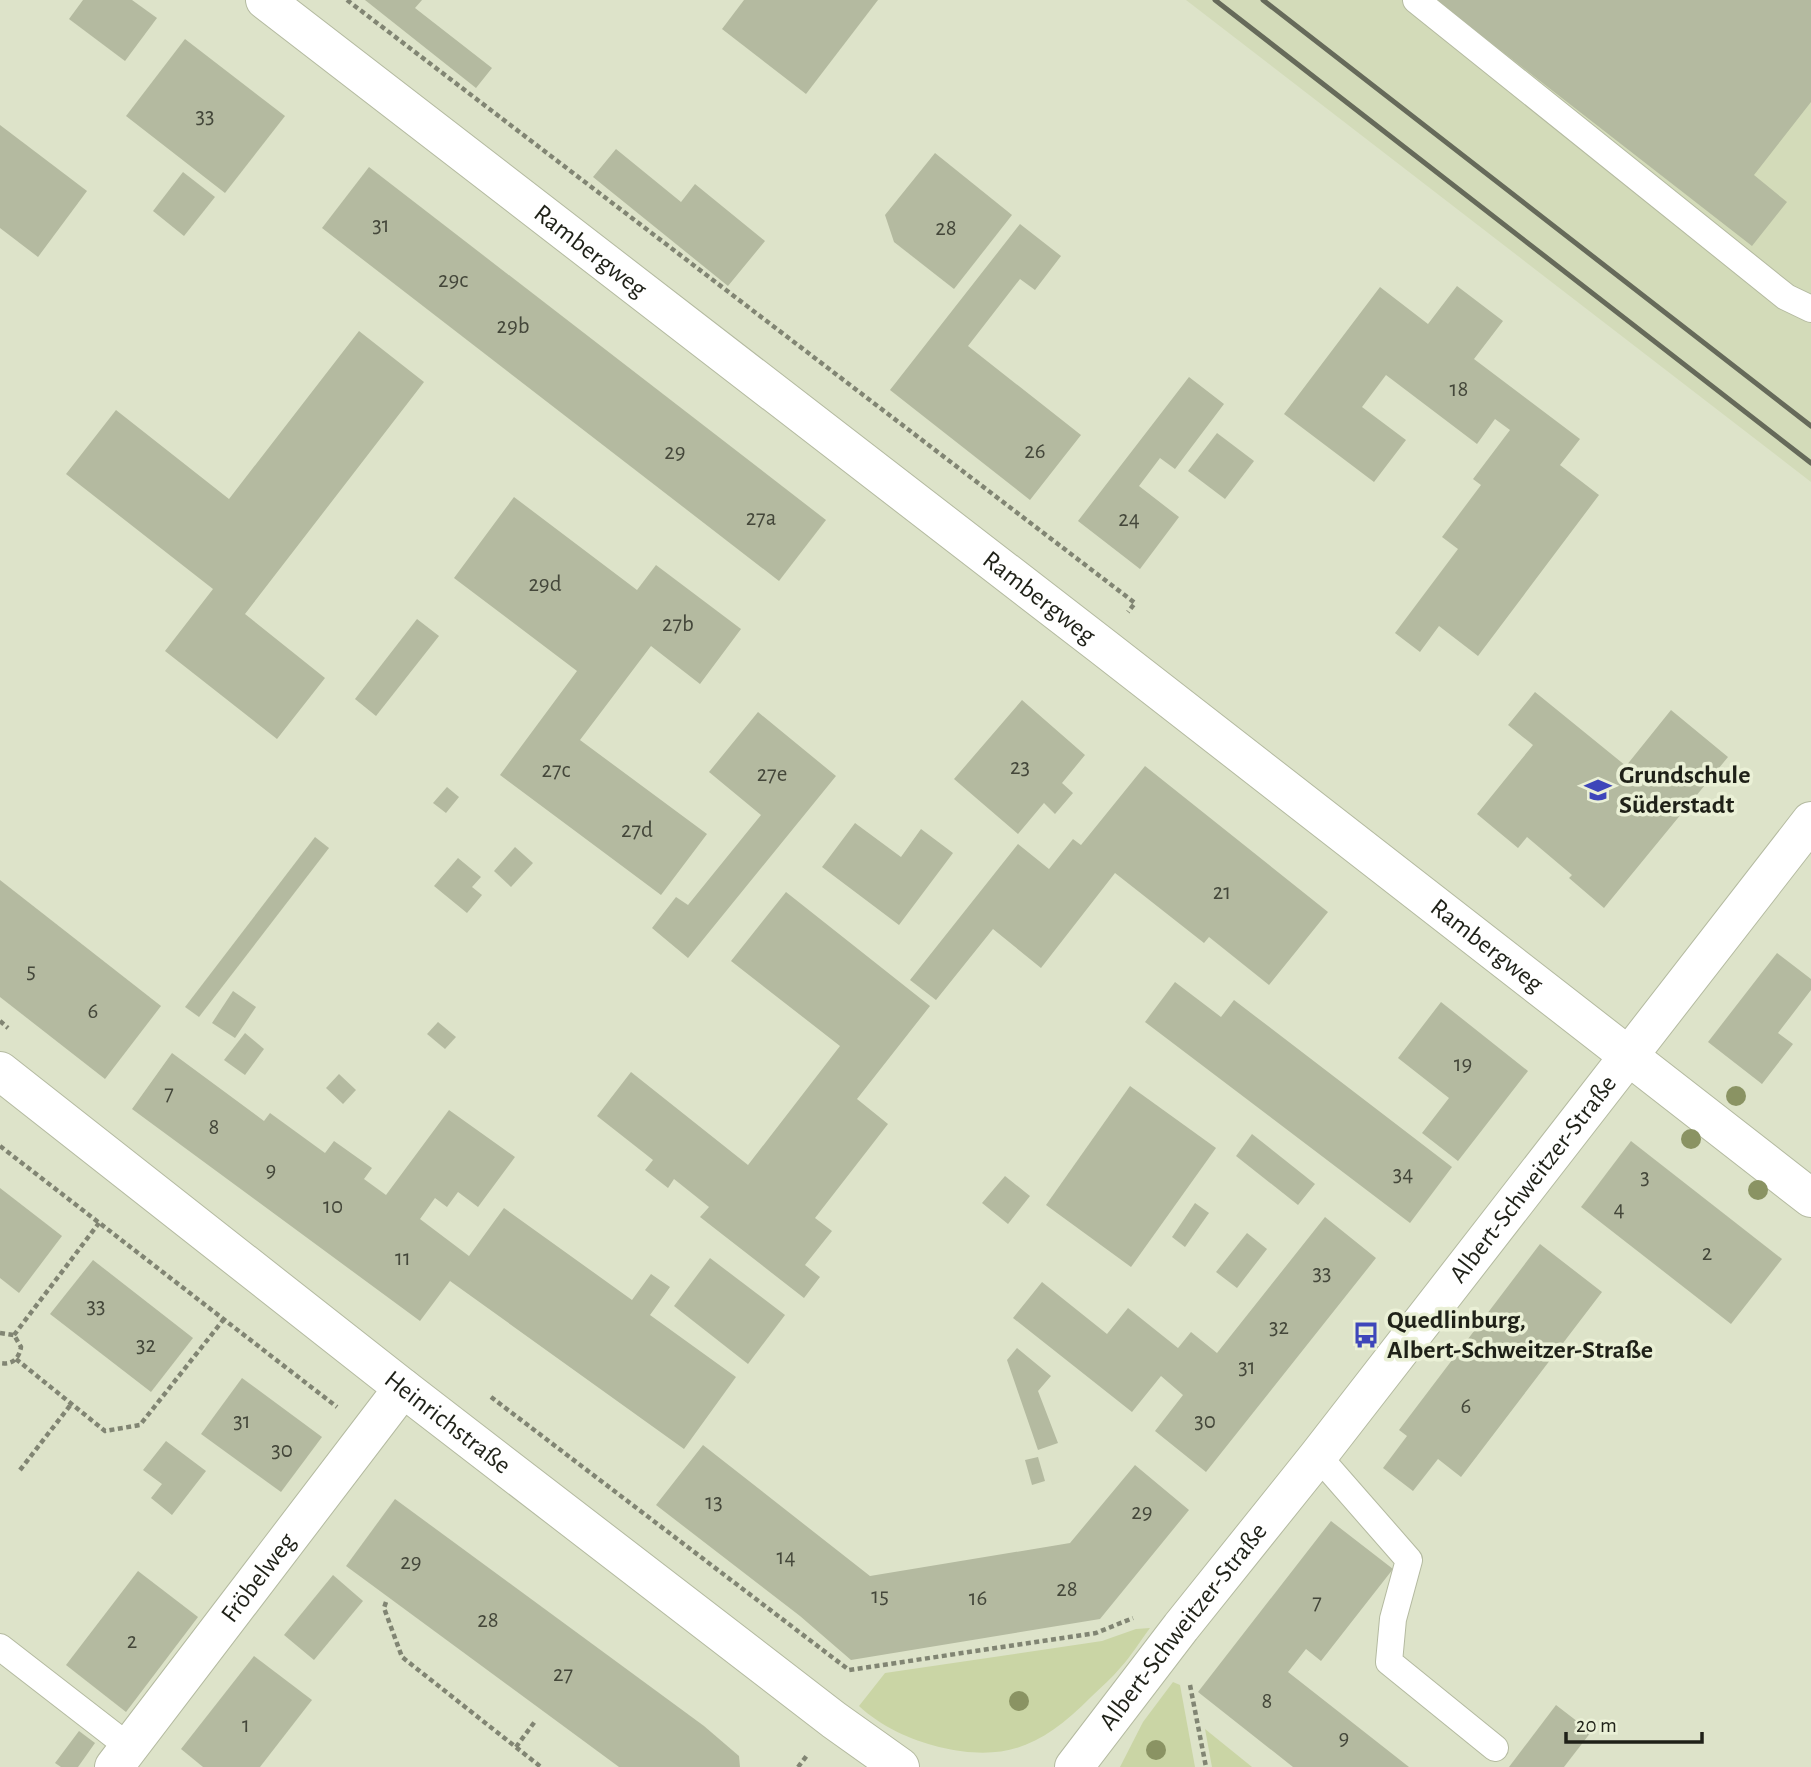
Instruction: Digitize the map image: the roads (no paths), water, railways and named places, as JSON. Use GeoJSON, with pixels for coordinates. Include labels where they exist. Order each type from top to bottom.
{"type":"FeatureCollection","features":[{"type":"Feature","properties":{"kind":"street","name":"Rambergweg"},"geometry":{"type":"LineString","coordinates":[[265,0],[1811,1198]]}},
{"type":"Feature","properties":{"kind":"street","name":"Albert-Schweitzer-Straße"},"geometry":{"type":"LineString","coordinates":[[1074,1767],[1181,1626],[1318,1456],[1811,821]]}},
{"type":"Feature","properties":{"kind":"street","name":"Heinrichstraße"},"geometry":{"type":"LineString","coordinates":[[0,1071],[403,1388],[834,1720],[900,1767]]}},
{"type":"Feature","properties":{"kind":"street","name":"Fröbelweg"},"geometry":{"type":"LineString","coordinates":[[121,1757],[403,1388]]}},
{"type":"Feature","properties":{"kind":"lane"},"geometry":{"type":"LineString","coordinates":[[1416,0],[1786,297],[1811,309]]}},
{"type":"Feature","properties":{"kind":"lane"},"geometry":{"type":"LineString","coordinates":[[1318,1456],[1409,1560],[1393,1619],[1388,1662],[1495,1748]]}},
{"type":"Feature","properties":{"kind":"lane"},"geometry":{"type":"LineString","coordinates":[[0,1647],[121,1757]]}},
{"type":"Feature","properties":{"kind":"railway"},"geometry":{"type":"LineString","coordinates":[[1215,0],[1811,463]]}},
{"type":"Feature","properties":{"kind":"railway"},"geometry":{"type":"LineString","coordinates":[[1263,0],[1811,426]]}},
{"type":"Feature","properties":{"kind":"place","name":"Grundschule Süderstadt"},"geometry":{"type":"Point","coordinates":[1598,790]}},
{"type":"Feature","properties":{"kind":"place","name":"Quedlinburg, Albert-Schweitzer-Straße"},"geometry":{"type":"Point","coordinates":[1366,1335]}}]}
